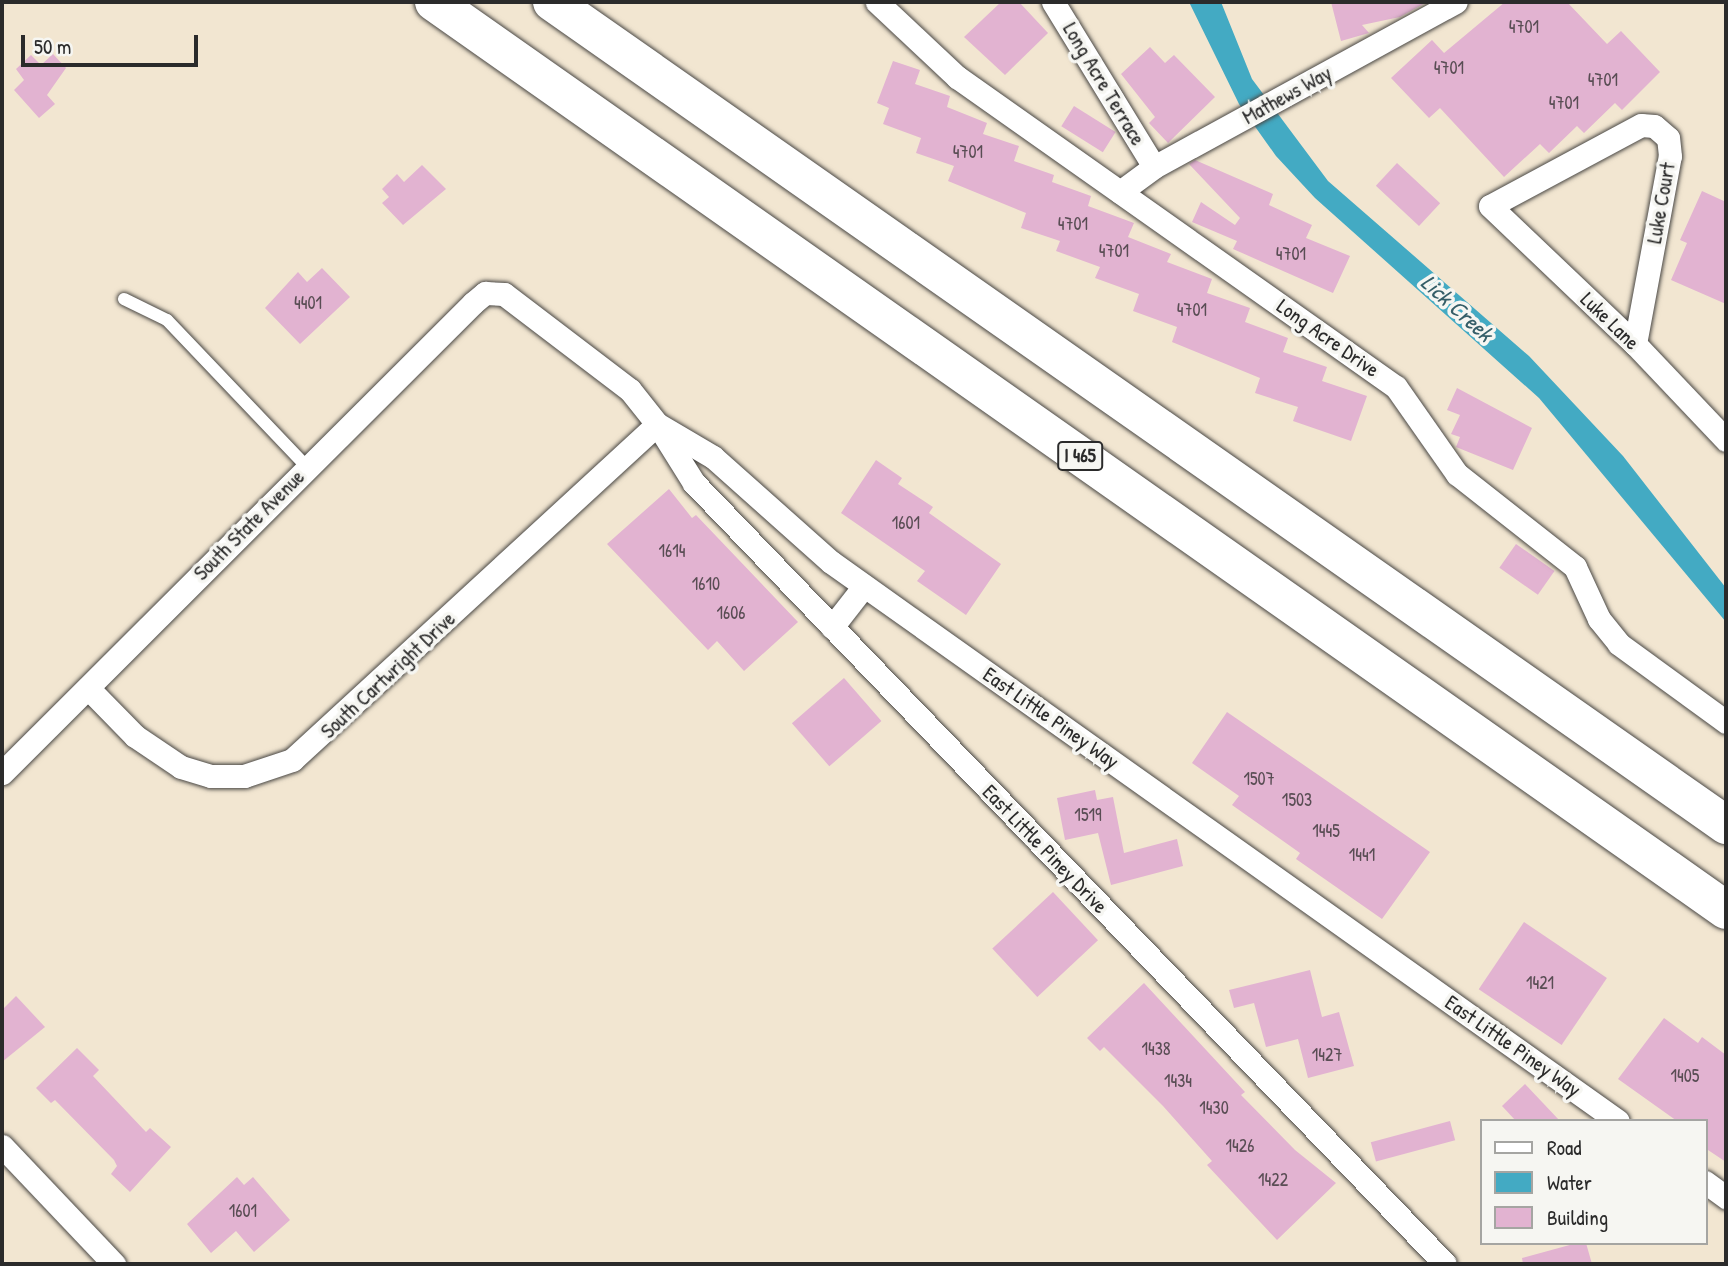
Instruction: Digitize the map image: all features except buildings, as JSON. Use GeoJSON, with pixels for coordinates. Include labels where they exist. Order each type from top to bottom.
{"type":"FeatureCollection","features":[{"type":"Feature","properties":{"kind":"highway","name":"I 465"},"geometry":{"type":"LineString","coordinates":[[434,2],[1726,910]]}},
{"type":"Feature","properties":{"kind":"highway"},"geometry":{"type":"LineString","coordinates":[[552,2],[1726,825]]}},
{"type":"Feature","properties":{"kind":"street","name":"Long Acre Drive"},"geometry":{"type":"LineString","coordinates":[[877,2],[957,78],[1396,387],[1457,474],[1575,567],[1599,619],[1619,644],[1726,722]]}},
{"type":"Feature","properties":{"kind":"street","name":"Long Acre Terrace"},"geometry":{"type":"LineString","coordinates":[[1053,2],[1154,167]]}},
{"type":"Feature","properties":{"kind":"street","name":"Mathews Way"},"geometry":{"type":"LineString","coordinates":[[1120,192],[1154,167],[1456,2]]}},
{"type":"Feature","properties":{"kind":"street","name":"Luke Court"},"geometry":{"type":"LineString","coordinates":[[1490,206],[1634,127],[1659,129],[1670,144],[1670,156],[1635,344]]}},
{"type":"Feature","properties":{"kind":"street","name":"Luke Lane"},"geometry":{"type":"LineString","coordinates":[[1490,206],[1635,344],[1726,440]]}},
{"type":"Feature","properties":{"kind":"street","name":"South State Avenue"},"geometry":{"type":"LineString","coordinates":[[2,773],[473,303],[485,293],[504,294]]}},
{"type":"Feature","properties":{"kind":"street","name":"East Little Piney Way"},"geometry":{"type":"LineString","coordinates":[[504,294],[630,390],[657,424],[713,457],[805,541],[863,586],[1615,1119]]}},
{"type":"Feature","properties":{"kind":"street","name":"East Little Piney Drive"},"geometry":{"type":"LineString","coordinates":[[657,424],[694,483],[1445,1264]]}},
{"type":"Feature","properties":{"kind":"street","name":"South Cartwright Drive"},"geometry":{"type":"LineString","coordinates":[[88,688],[135,736],[181,767],[211,776],[244,776],[292,760],[657,424]]}},
{"type":"Feature","properties":{"kind":"street"},"geometry":{"type":"LineString","coordinates":[[832,627],[863,586]]}},
{"type":"Feature","properties":{"kind":"street"},"geometry":{"type":"LineString","coordinates":[[2,1146],[114,1264]]}},
{"type":"Feature","properties":{"kind":"street"},"geometry":{"type":"LineString","coordinates":[[1707,1183],[1726,1197]]}},
{"type":"Feature","properties":{"kind":"lane"},"geometry":{"type":"LineString","coordinates":[[124,299],[167,320],[307,467]]}},
{"type":"Feature","properties":{"kind":"water","name":"Lick Creek"},"geometry":{"type":"Polygon","coordinates":[[[1189,2],[1221,2],[1252,79],[1328,181],[1529,356],[1623,456],[1726,588],[1726,622],[1539,398],[1315,198],[1276,156],[1239,104],[1189,2]]]}}]}
